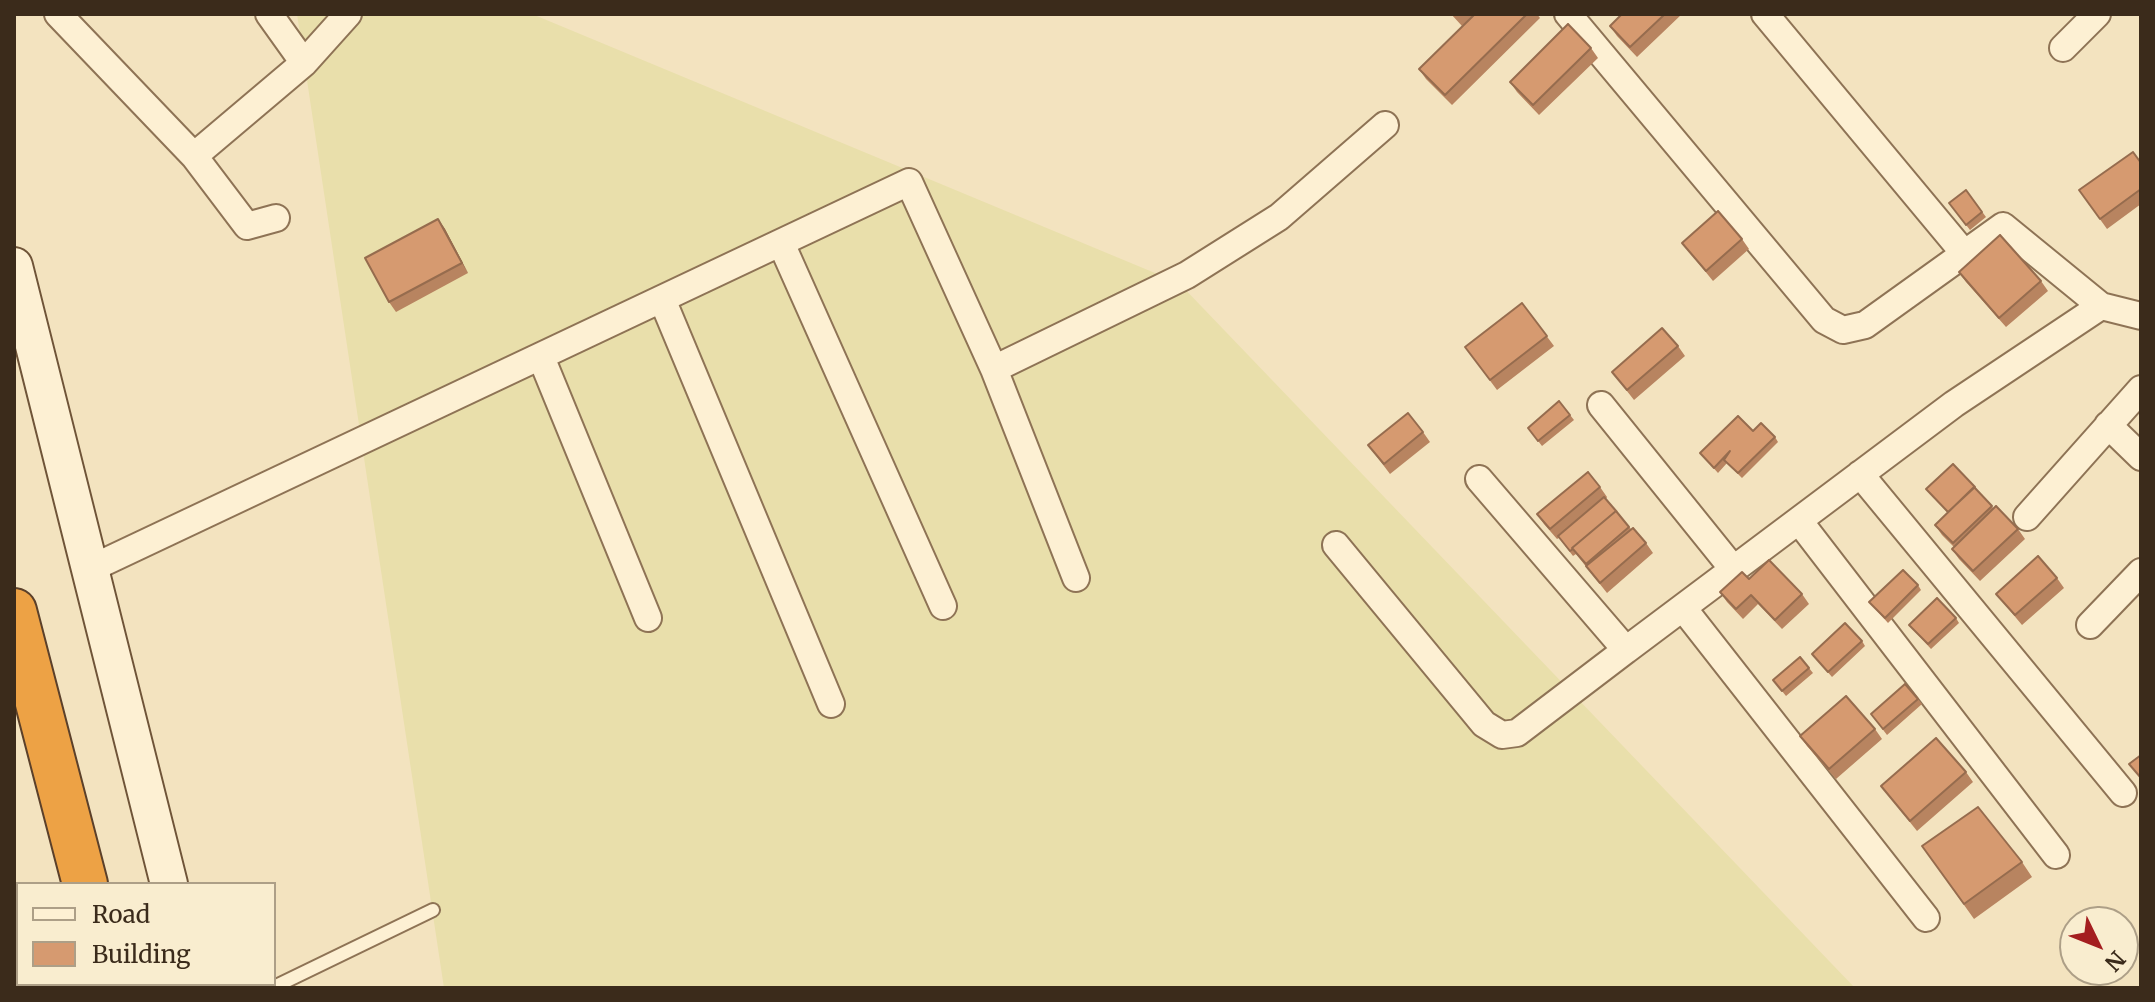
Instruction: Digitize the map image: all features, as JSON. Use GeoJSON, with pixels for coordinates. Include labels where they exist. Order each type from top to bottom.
{"type":"FeatureCollection","features":[{"type":"Feature","properties":{"kind":"highway"},"geometry":{"type":"LineString","coordinates":[[14,611],[84,882]]}},
{"type":"Feature","properties":{"kind":"street"},"geometry":{"type":"LineString","coordinates":[[58,14],[194,156],[247,226],[276,218]]}},
{"type":"Feature","properties":{"kind":"street"},"geometry":{"type":"LineString","coordinates":[[269,14],[304,63]]}},
{"type":"Feature","properties":{"kind":"street"},"geometry":{"type":"LineString","coordinates":[[194,156],[304,63],[348,14]]}},
{"type":"Feature","properties":{"kind":"street"},"geometry":{"type":"LineString","coordinates":[[1568,14],[1824,320],[1843,330],[1865,325],[2003,226],[2101,306],[2141,316]]}},
{"type":"Feature","properties":{"kind":"street"},"geometry":{"type":"LineString","coordinates":[[1765,14],[1964,253]]}},
{"type":"Feature","properties":{"kind":"street"},"geometry":{"type":"LineString","coordinates":[[2063,48],[2097,14]]}},
{"type":"Feature","properties":{"kind":"street"},"geometry":{"type":"LineString","coordinates":[[994,369],[1187,275],[1279,217],[1328,178],[1385,125]]}},
{"type":"Feature","properties":{"kind":"street"},"geometry":{"type":"LineString","coordinates":[[92,568],[909,182],[994,369],[1076,578]]}},
{"type":"Feature","properties":{"kind":"street"},"geometry":{"type":"LineString","coordinates":[[781,243],[943,606]]}},
{"type":"Feature","properties":{"kind":"street"},"geometry":{"type":"LineString","coordinates":[[14,266],[169,882]]}},
{"type":"Feature","properties":{"kind":"street"},"geometry":{"type":"LineString","coordinates":[[662,299],[831,704]]}},
{"type":"Feature","properties":{"kind":"street"},"geometry":{"type":"LineString","coordinates":[[1336,545],[1484,724],[1502,735],[1517,733],[1954,404],[2101,306]]}},
{"type":"Feature","properties":{"kind":"street"},"geometry":{"type":"LineString","coordinates":[[541,357],[648,618]]}},
{"type":"Feature","properties":{"kind":"street"},"geometry":{"type":"LineString","coordinates":[[2027,517],[2141,389]]}},
{"type":"Feature","properties":{"kind":"street"},"geometry":{"type":"LineString","coordinates":[[1601,405],[1734,570]]}},
{"type":"Feature","properties":{"kind":"street"},"geometry":{"type":"LineString","coordinates":[[2108,425],[2141,457]]}},
{"type":"Feature","properties":{"kind":"street"},"geometry":{"type":"LineString","coordinates":[[1860,474],[2123,793]]}},
{"type":"Feature","properties":{"kind":"street"},"geometry":{"type":"LineString","coordinates":[[1479,479],[1626,650]]}},
{"type":"Feature","properties":{"kind":"street"},"geometry":{"type":"LineString","coordinates":[[1799,521],[2056,855]]}},
{"type":"Feature","properties":{"kind":"street"},"geometry":{"type":"LineString","coordinates":[[2090,625],[2141,572]]}},
{"type":"Feature","properties":{"kind":"street"},"geometry":{"type":"LineString","coordinates":[[1683,608],[1926,918]]}},
{"type":"Feature","properties":{"kind":"lane"},"geometry":{"type":"LineString","coordinates":[[272,988],[433,910]]}},
{"type":"Feature","properties":{"kind":"shaded area"},"geometry":{"type":"Polygon","coordinates":[[[297,14],[532,14],[1179,283],[1855,988],[444,988],[297,14]]]}},
{"type":"Feature","properties":{"kind":"building"},"geometry":{"type":"Polygon","coordinates":[[[1475,14],[1527,14],[1445,95],[1419,69],[1475,14]]]}},
{"type":"Feature","properties":{"kind":"building"},"geometry":{"type":"Polygon","coordinates":[[[1622,14],[1665,14],[1630,47],[1610,26],[1622,14]]]}},
{"type":"Feature","properties":{"kind":"building"},"geometry":{"type":"Polygon","coordinates":[[[1568,24],[1591,48],[1533,105],[1510,82],[1568,24]]]}},
{"type":"Feature","properties":{"kind":"building"},"geometry":{"type":"Polygon","coordinates":[[[2133,152],[2141,163],[2141,189],[2100,219],[2079,190],[2133,152]]]}},
{"type":"Feature","properties":{"kind":"building"},"geometry":{"type":"Polygon","coordinates":[[[1966,190],[1982,212],[1966,225],[1949,203],[1966,190]]]}},
{"type":"Feature","properties":{"kind":"building"},"geometry":{"type":"Polygon","coordinates":[[[1718,211],[1742,239],[1706,271],[1682,243],[1718,211]]]}},
{"type":"Feature","properties":{"kind":"building"},"geometry":{"type":"Polygon","coordinates":[[[438,219],[462,263],[389,302],[365,258],[438,219]]]}},
{"type":"Feature","properties":{"kind":"building"},"geometry":{"type":"Polygon","coordinates":[[[2000,235],[2041,281],[1999,318],[1959,272],[2000,235]]]}},
{"type":"Feature","properties":{"kind":"building"},"geometry":{"type":"Polygon","coordinates":[[[1522,303],[1547,336],[1490,380],[1465,347],[1522,303]]]}},
{"type":"Feature","properties":{"kind":"building"},"geometry":{"type":"Polygon","coordinates":[[[1662,328],[1678,346],[1627,390],[1612,372],[1662,328]]]}},
{"type":"Feature","properties":{"kind":"building"},"geometry":{"type":"Polygon","coordinates":[[[1559,401],[1570,415],[1538,441],[1528,428],[1559,401]]]}},
{"type":"Feature","properties":{"kind":"building"},"geometry":{"type":"Polygon","coordinates":[[[1408,413],[1423,432],[1384,464],[1368,445],[1408,413]]]}},
{"type":"Feature","properties":{"kind":"building"},"geometry":{"type":"Polygon","coordinates":[[[1738,416],[1753,431],[1761,423],[1775,437],[1738,473],[1724,460],[1730,451],[1714,468],[1700,453],[1738,416]]]}},
{"type":"Feature","properties":{"kind":"building"},"geometry":{"type":"Polygon","coordinates":[[[1953,464],[1975,487],[1948,512],[1926,489],[1953,464]]]}},
{"type":"Feature","properties":{"kind":"building"},"geometry":{"type":"Polygon","coordinates":[[[1588,472],[1600,487],[1550,529],[1537,514],[1588,472]]]}},
{"type":"Feature","properties":{"kind":"building"},"geometry":{"type":"Polygon","coordinates":[[[1974,487],[1992,506],[1953,543],[1935,525],[1974,487]]]}},
{"type":"Feature","properties":{"kind":"building"},"geometry":{"type":"Polygon","coordinates":[[[1604,497],[1617,512],[1570,551],[1558,536],[1604,497]]]}},
{"type":"Feature","properties":{"kind":"building"},"geometry":{"type":"Polygon","coordinates":[[[1996,506],[2018,529],[1973,571],[1952,549],[1996,506]]]}},
{"type":"Feature","properties":{"kind":"building"},"geometry":{"type":"Polygon","coordinates":[[[1616,511],[1629,527],[1586,564],[1572,548],[1616,511]]]}},
{"type":"Feature","properties":{"kind":"building"},"geometry":{"type":"Polygon","coordinates":[[[1633,528],[1646,543],[1600,583],[1586,566],[1633,528]]]}},
{"type":"Feature","properties":{"kind":"building"},"geometry":{"type":"Polygon","coordinates":[[[2038,556],[2057,578],[2015,615],[1996,594],[2038,556]]]}},
{"type":"Feature","properties":{"kind":"building"},"geometry":{"type":"Polygon","coordinates":[[[1769,560],[1802,594],[1775,620],[1751,595],[1736,609],[1720,592],[1742,572],[1749,579],[1769,560]]]}},
{"type":"Feature","properties":{"kind":"building"},"geometry":{"type":"Polygon","coordinates":[[[1903,570],[1918,585],[1885,618],[1869,602],[1903,570]]]}},
{"type":"Feature","properties":{"kind":"building"},"geometry":{"type":"Polygon","coordinates":[[[1937,598],[1956,618],[1928,644],[1909,625],[1937,598]]]}},
{"type":"Feature","properties":{"kind":"building"},"geometry":{"type":"Polygon","coordinates":[[[1845,623],[1862,641],[1828,672],[1812,654],[1845,623]]]}},
{"type":"Feature","properties":{"kind":"building"},"geometry":{"type":"Polygon","coordinates":[[[1800,657],[1809,668],[1782,691],[1773,680],[1800,657]]]}},
{"type":"Feature","properties":{"kind":"building"},"geometry":{"type":"Polygon","coordinates":[[[1905,684],[1918,699],[1883,729],[1871,714],[1905,684]]]}},
{"type":"Feature","properties":{"kind":"building"},"geometry":{"type":"Polygon","coordinates":[[[1846,696],[1875,729],[1829,769],[1800,736],[1846,696]]]}},
{"type":"Feature","properties":{"kind":"building"},"geometry":{"type":"Polygon","coordinates":[[[1936,738],[1966,772],[1910,821],[1881,786],[1936,738]]]}},
{"type":"Feature","properties":{"kind":"building"},"geometry":{"type":"Polygon","coordinates":[[[2141,755],[2141,778],[2129,764],[2141,755]]]}},
{"type":"Feature","properties":{"kind":"building"},"geometry":{"type":"Polygon","coordinates":[[[1978,807],[2022,862],[1964,904],[1922,846],[1978,807]]]}}]}
